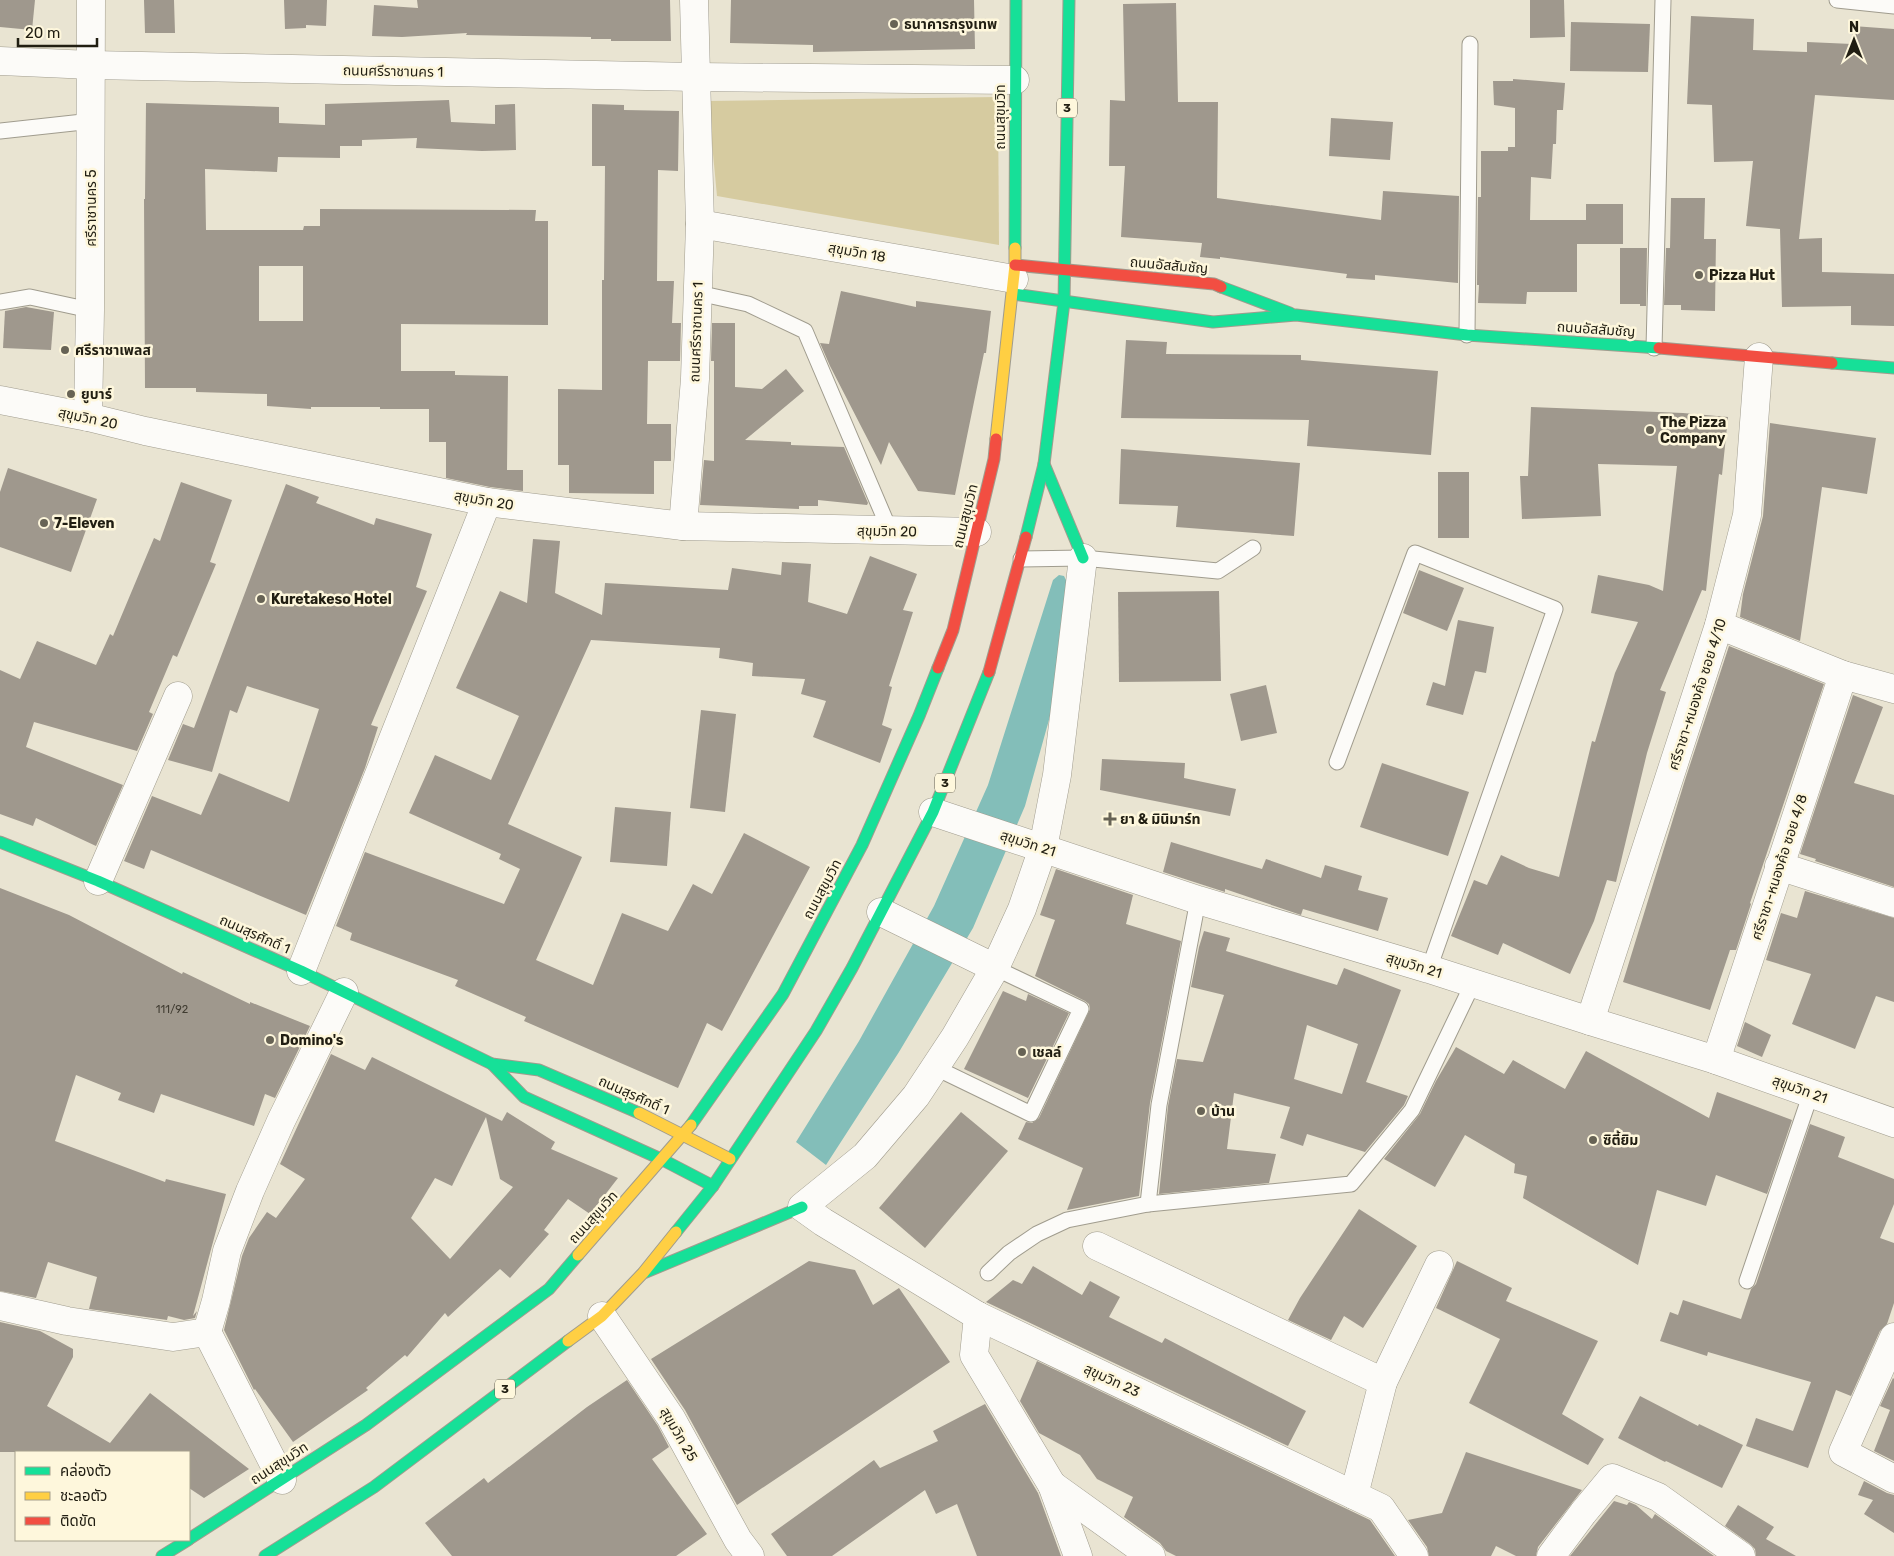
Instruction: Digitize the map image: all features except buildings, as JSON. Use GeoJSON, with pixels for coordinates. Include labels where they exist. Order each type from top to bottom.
{"type":"FeatureCollection","features":[{"type":"Feature","properties":{"kind":"main road","name":"ถนนสุขุมวิท"},"geometry":{"type":"LineString","coordinates":[[190,1539],[366,1425],[549,1289],[684,1135],[783,994],[862,845],[919,716],[952,630],[977,532],[994,459],[1014,279],[1016,0]]}},
{"type":"Feature","properties":{"kind":"main road","name":"3"},"geometry":{"type":"LineString","coordinates":[[265,1556],[374,1487],[602,1316],[643,1273],[713,1186],[816,1031],[852,968],[933,812],[986,681],[1021,559],[1044,464],[1064,302],[1069,0]]}},
{"type":"Feature","properties":{"kind":"main road","name":"ถนนอัสสัมชัญ"},"geometry":{"type":"LineString","coordinates":[[1014,279],[1064,270],[1214,284],[1296,315]]}},
{"type":"Feature","properties":{"kind":"main road","name":"ถนนอัสสัมชัญ"},"geometry":{"type":"LineString","coordinates":[[1014,279],[1064,302],[1213,322],[1296,315],[1467,336],[1654,348],[1894,368]]}},
{"type":"Feature","properties":{"kind":"main road"},"geometry":{"type":"LineString","coordinates":[[1044,464],[1083,558]]}},
{"type":"Feature","properties":{"kind":"main road","name":"ถนนสุรศักดิ์ 1"},"geometry":{"type":"LineString","coordinates":[[0,842],[98,881],[301,971],[492,1064],[539,1070],[684,1135],[730,1159]]}},
{"type":"Feature","properties":{"kind":"main road","name":"ถนนสุรศักดิ์ 1"},"geometry":{"type":"LineString","coordinates":[[492,1064],[524,1097],[663,1160],[713,1186]]}},
{"type":"Feature","properties":{"kind":"main road"},"geometry":{"type":"LineString","coordinates":[[643,1273],[802,1208]]}},
{"type":"Feature","properties":{"kind":"main road","name":"ถนนสุขุมวิท"},"geometry":{"type":"LineString","coordinates":[[162,1556],[186,1541]]}},
{"type":"Feature","properties":{"kind":"street","name":"ศรีราชานคร 5"},"geometry":{"type":"LineString","coordinates":[[88,417],[92,121],[91,0]]}},
{"type":"Feature","properties":{"kind":"street"},"geometry":{"type":"LineString","coordinates":[[694,0],[696,77]]}},
{"type":"Feature","properties":{"kind":"street","name":"ถนนศรีราชานคร 1"},"geometry":{"type":"LineString","coordinates":[[0,61],[696,77],[1015,80]]}},
{"type":"Feature","properties":{"kind":"street","name":"ถนนศรีราชานคร 1"},"geometry":{"type":"LineString","coordinates":[[683,526],[695,379],[698,294],[700,224],[696,77]]}},
{"type":"Feature","properties":{"kind":"street","name":"สุขุมวิท 18"},"geometry":{"type":"LineString","coordinates":[[700,224],[1014,279]]}},
{"type":"Feature","properties":{"kind":"street","name":"ศรีราชา-หนองค้อ ซอย 4/10"},"geometry":{"type":"LineString","coordinates":[[1590,1021],[1720,625],[1747,515],[1758,356]]}},
{"type":"Feature","properties":{"kind":"street","name":"สุขุมวิท 20"},"geometry":{"type":"LineString","coordinates":[[0,400],[487,502],[683,526],[977,532]]}},
{"type":"Feature","properties":{"kind":"street"},"geometry":{"type":"LineString","coordinates":[[301,971],[487,502]]}},
{"type":"Feature","properties":{"kind":"street"},"geometry":{"type":"LineString","coordinates":[[802,1208],[865,1156],[916,1096],[955,1037],[994,968],[1022,909],[1044,848],[1057,775],[1083,558]]}},
{"type":"Feature","properties":{"kind":"street"},"geometry":{"type":"LineString","coordinates":[[1720,625],[1843,675],[1894,689]]}},
{"type":"Feature","properties":{"kind":"street","name":"ศรีราชา-หนองค้อ ซอย 4/8"},"geometry":{"type":"LineString","coordinates":[[1716,1060],[1843,675]]}},
{"type":"Feature","properties":{"kind":"street"},"geometry":{"type":"LineString","coordinates":[[98,881],[178,696]]}},
{"type":"Feature","properties":{"kind":"street","name":"สุขุมวิท 21"},"geometry":{"type":"LineString","coordinates":[[933,812],[1198,900],[1429,969],[1716,1060],[1894,1123]]}},
{"type":"Feature","properties":{"kind":"street"},"geometry":{"type":"LineString","coordinates":[[1779,866],[1894,903]]}},
{"type":"Feature","properties":{"kind":"street"},"geometry":{"type":"LineString","coordinates":[[881,912],[994,968]]}},
{"type":"Feature","properties":{"kind":"street"},"geometry":{"type":"LineString","coordinates":[[282,1480],[206,1332],[216,1301],[227,1251],[250,1191],[281,1121],[344,992]]}},
{"type":"Feature","properties":{"kind":"street","name":"สุขุมวิท 23"},"geometry":{"type":"LineString","coordinates":[[802,1208],[978,1316],[1381,1508],[1414,1556]]}},
{"type":"Feature","properties":{"kind":"street"},"geometry":{"type":"LineString","coordinates":[[1097,1246],[1383,1382]]}},
{"type":"Feature","properties":{"kind":"street"},"geometry":{"type":"LineString","coordinates":[[1354,1495],[1383,1382],[1438,1265]]}},
{"type":"Feature","properties":{"kind":"street"},"geometry":{"type":"LineString","coordinates":[[0,1306],[67,1321],[173,1337],[206,1332]]}},
{"type":"Feature","properties":{"kind":"street","name":"สุขุมวิท 25"},"geometry":{"type":"LineString","coordinates":[[602,1316],[671,1418],[738,1540],[750,1556]]}},
{"type":"Feature","properties":{"kind":"street"},"geometry":{"type":"LineString","coordinates":[[978,1316],[974,1355],[1052,1484],[1078,1556]]}},
{"type":"Feature","properties":{"kind":"street"},"geometry":{"type":"LineString","coordinates":[[1894,1337],[1843,1452],[1894,1479]]}},
{"type":"Feature","properties":{"kind":"street"},"geometry":{"type":"LineString","coordinates":[[1551,1556],[1612,1478],[1658,1497],[1741,1556]]}},
{"type":"Feature","properties":{"kind":"street"},"geometry":{"type":"LineString","coordinates":[[1052,1484],[1151,1556]]}},
{"type":"Feature","properties":{"kind":"lane"},"geometry":{"type":"LineString","coordinates":[[1654,348],[1663,0]]}},
{"type":"Feature","properties":{"kind":"lane"},"geometry":{"type":"LineString","coordinates":[[1836,0],[1894,6]]}},
{"type":"Feature","properties":{"kind":"lane"},"geometry":{"type":"LineString","coordinates":[[1467,336],[1470,44]]}},
{"type":"Feature","properties":{"kind":"lane"},"geometry":{"type":"LineString","coordinates":[[0,132],[92,121]]}},
{"type":"Feature","properties":{"kind":"lane"},"geometry":{"type":"LineString","coordinates":[[698,294],[748,304],[804,331],[890,531]]}},
{"type":"Feature","properties":{"kind":"lane"},"geometry":{"type":"LineString","coordinates":[[0,302],[30,297],[90,310]]}},
{"type":"Feature","properties":{"kind":"lane"},"geometry":{"type":"LineString","coordinates":[[1021,559],[1083,558],[1218,571],[1253,548]]}},
{"type":"Feature","properties":{"kind":"lane"},"geometry":{"type":"LineString","coordinates":[[1337,762],[1415,553],[1555,609],[1429,969]]}},
{"type":"Feature","properties":{"kind":"lane"},"geometry":{"type":"LineString","coordinates":[[1148,1204],[1159,1105],[1198,900]]}},
{"type":"Feature","properties":{"kind":"lane"},"geometry":{"type":"LineString","coordinates":[[934,1067],[1031,1114],[1081,1009],[994,968]]}},
{"type":"Feature","properties":{"kind":"lane"},"geometry":{"type":"LineString","coordinates":[[988,1273],[1009,1253],[1037,1234],[1068,1220],[1148,1204],[1351,1184],[1412,1110],[1473,983]]}},
{"type":"Feature","properties":{"kind":"lane"},"geometry":{"type":"LineString","coordinates":[[1747,1281],[1811,1093]]}},
{"type":"Feature","properties":{"kind":"shaded area"},"geometry":{"type":"Polygon","coordinates":[[[998,97],[999,245],[717,196],[708,101],[998,97]]]}},
{"type":"Feature","properties":{"kind":"water"},"geometry":{"type":"Polygon","coordinates":[[[1059,575],[1064,576],[1067,582],[1052,709],[1025,806],[973,928],[899,1052],[826,1165],[796,1142],[859,1041],[934,906],[988,785],[1053,580],[1059,575]]]}},
{"type":"Feature","properties":{"kind":"traffic: fast"},"geometry":{"type":"LineString","coordinates":[[1015,248],[1016,0]]}},
{"type":"Feature","properties":{"kind":"traffic: fast"},"geometry":{"type":"LineString","coordinates":[[1026,537],[1044,464],[1064,302],[1069,0]]}},
{"type":"Feature","properties":{"kind":"traffic: fast"},"geometry":{"type":"LineString","coordinates":[[1221,287],[1290,313]]}},
{"type":"Feature","properties":{"kind":"traffic: fast"},"geometry":{"type":"LineString","coordinates":[[1013,294],[1213,322],[1296,315],[1467,335],[1659,348]]}},
{"type":"Feature","properties":{"kind":"traffic: fast"},"geometry":{"type":"LineString","coordinates":[[1832,363],[1894,368]]}},
{"type":"Feature","properties":{"kind":"traffic: fast"},"geometry":{"type":"LineString","coordinates":[[1044,464],[1083,558]]}},
{"type":"Feature","properties":{"kind":"traffic: fast"},"geometry":{"type":"LineString","coordinates":[[691,1125],[783,994],[862,845],[938,668]]}},
{"type":"Feature","properties":{"kind":"traffic: fast"},"geometry":{"type":"LineString","coordinates":[[676,1232],[713,1186],[816,1031],[852,968],[933,812],[989,672]]}},
{"type":"Feature","properties":{"kind":"traffic: fast"},"geometry":{"type":"LineString","coordinates":[[0,842],[98,881],[301,971],[492,1064],[539,1070],[639,1113]]}},
{"type":"Feature","properties":{"kind":"traffic: fast"},"geometry":{"type":"LineString","coordinates":[[492,1064],[524,1097],[663,1160],[713,1186]]}},
{"type":"Feature","properties":{"kind":"traffic: fast"},"geometry":{"type":"LineString","coordinates":[[646,1272],[802,1207]]}},
{"type":"Feature","properties":{"kind":"traffic: fast"},"geometry":{"type":"LineString","coordinates":[[190,1538],[366,1425],[549,1289],[578,1255]]}},
{"type":"Feature","properties":{"kind":"traffic: fast"},"geometry":{"type":"LineString","coordinates":[[265,1556],[374,1487],[568,1341]]}},
{"type":"Feature","properties":{"kind":"traffic: fast"},"geometry":{"type":"LineString","coordinates":[[162,1556],[186,1541]]}},
{"type":"Feature","properties":{"kind":"traffic: slow"},"geometry":{"type":"LineString","coordinates":[[996,439],[1015,265],[1015,248]]}},
{"type":"Feature","properties":{"kind":"traffic: slow"},"geometry":{"type":"LineString","coordinates":[[639,1113],[730,1159]]}},
{"type":"Feature","properties":{"kind":"traffic: slow"},"geometry":{"type":"LineString","coordinates":[[578,1255],[691,1125]]}},
{"type":"Feature","properties":{"kind":"traffic: slow"},"geometry":{"type":"LineString","coordinates":[[568,1341],[602,1316],[643,1273],[676,1232]]}},
{"type":"Feature","properties":{"kind":"traffic: jam"},"geometry":{"type":"LineString","coordinates":[[1015,265],[1214,284],[1221,287]]}},
{"type":"Feature","properties":{"kind":"traffic: jam"},"geometry":{"type":"LineString","coordinates":[[1659,348],[1832,363]]}},
{"type":"Feature","properties":{"kind":"traffic: jam"},"geometry":{"type":"LineString","coordinates":[[938,668],[953,630],[994,459],[996,439]]}},
{"type":"Feature","properties":{"kind":"traffic: jam"},"geometry":{"type":"LineString","coordinates":[[989,672],[1026,537]]}},
{"type":"Feature","properties":{"kind":"place","name":"ธนาคารกรุงเทพ"},"geometry":{"type":"Point","coordinates":[894,24]}},
{"type":"Feature","properties":{"kind":"place","name":"Pizza Hut"},"geometry":{"type":"Point","coordinates":[1699,275]}},
{"type":"Feature","properties":{"kind":"place","name":"ศรีราชาเพลส"},"geometry":{"type":"Point","coordinates":[65,350]}},
{"type":"Feature","properties":{"kind":"place","name":"ยูบาร์"},"geometry":{"type":"Point","coordinates":[71,394]}},
{"type":"Feature","properties":{"kind":"place","name":"The Pizza Company"},"geometry":{"type":"Point","coordinates":[1650,430]}},
{"type":"Feature","properties":{"kind":"place","name":"7-Eleven"},"geometry":{"type":"Point","coordinates":[44,523]}},
{"type":"Feature","properties":{"kind":"place","name":"Kuretakeso Hotel"},"geometry":{"type":"Point","coordinates":[261,599]}},
{"type":"Feature","properties":{"kind":"place","name":"ยา & มินิมาร์ท"},"geometry":{"type":"Point","coordinates":[1110,819]}},
{"type":"Feature","properties":{"kind":"place","name":"Domino's"},"geometry":{"type":"Point","coordinates":[270,1040]}},
{"type":"Feature","properties":{"kind":"place","name":"เชลล์"},"geometry":{"type":"Point","coordinates":[1022,1052]}},
{"type":"Feature","properties":{"kind":"place","name":"บ้าน"},"geometry":{"type":"Point","coordinates":[1201,1111]}},
{"type":"Feature","properties":{"kind":"place","name":"ซิตี้ยิม"},"geometry":{"type":"Point","coordinates":[1593,1140]}}]}
